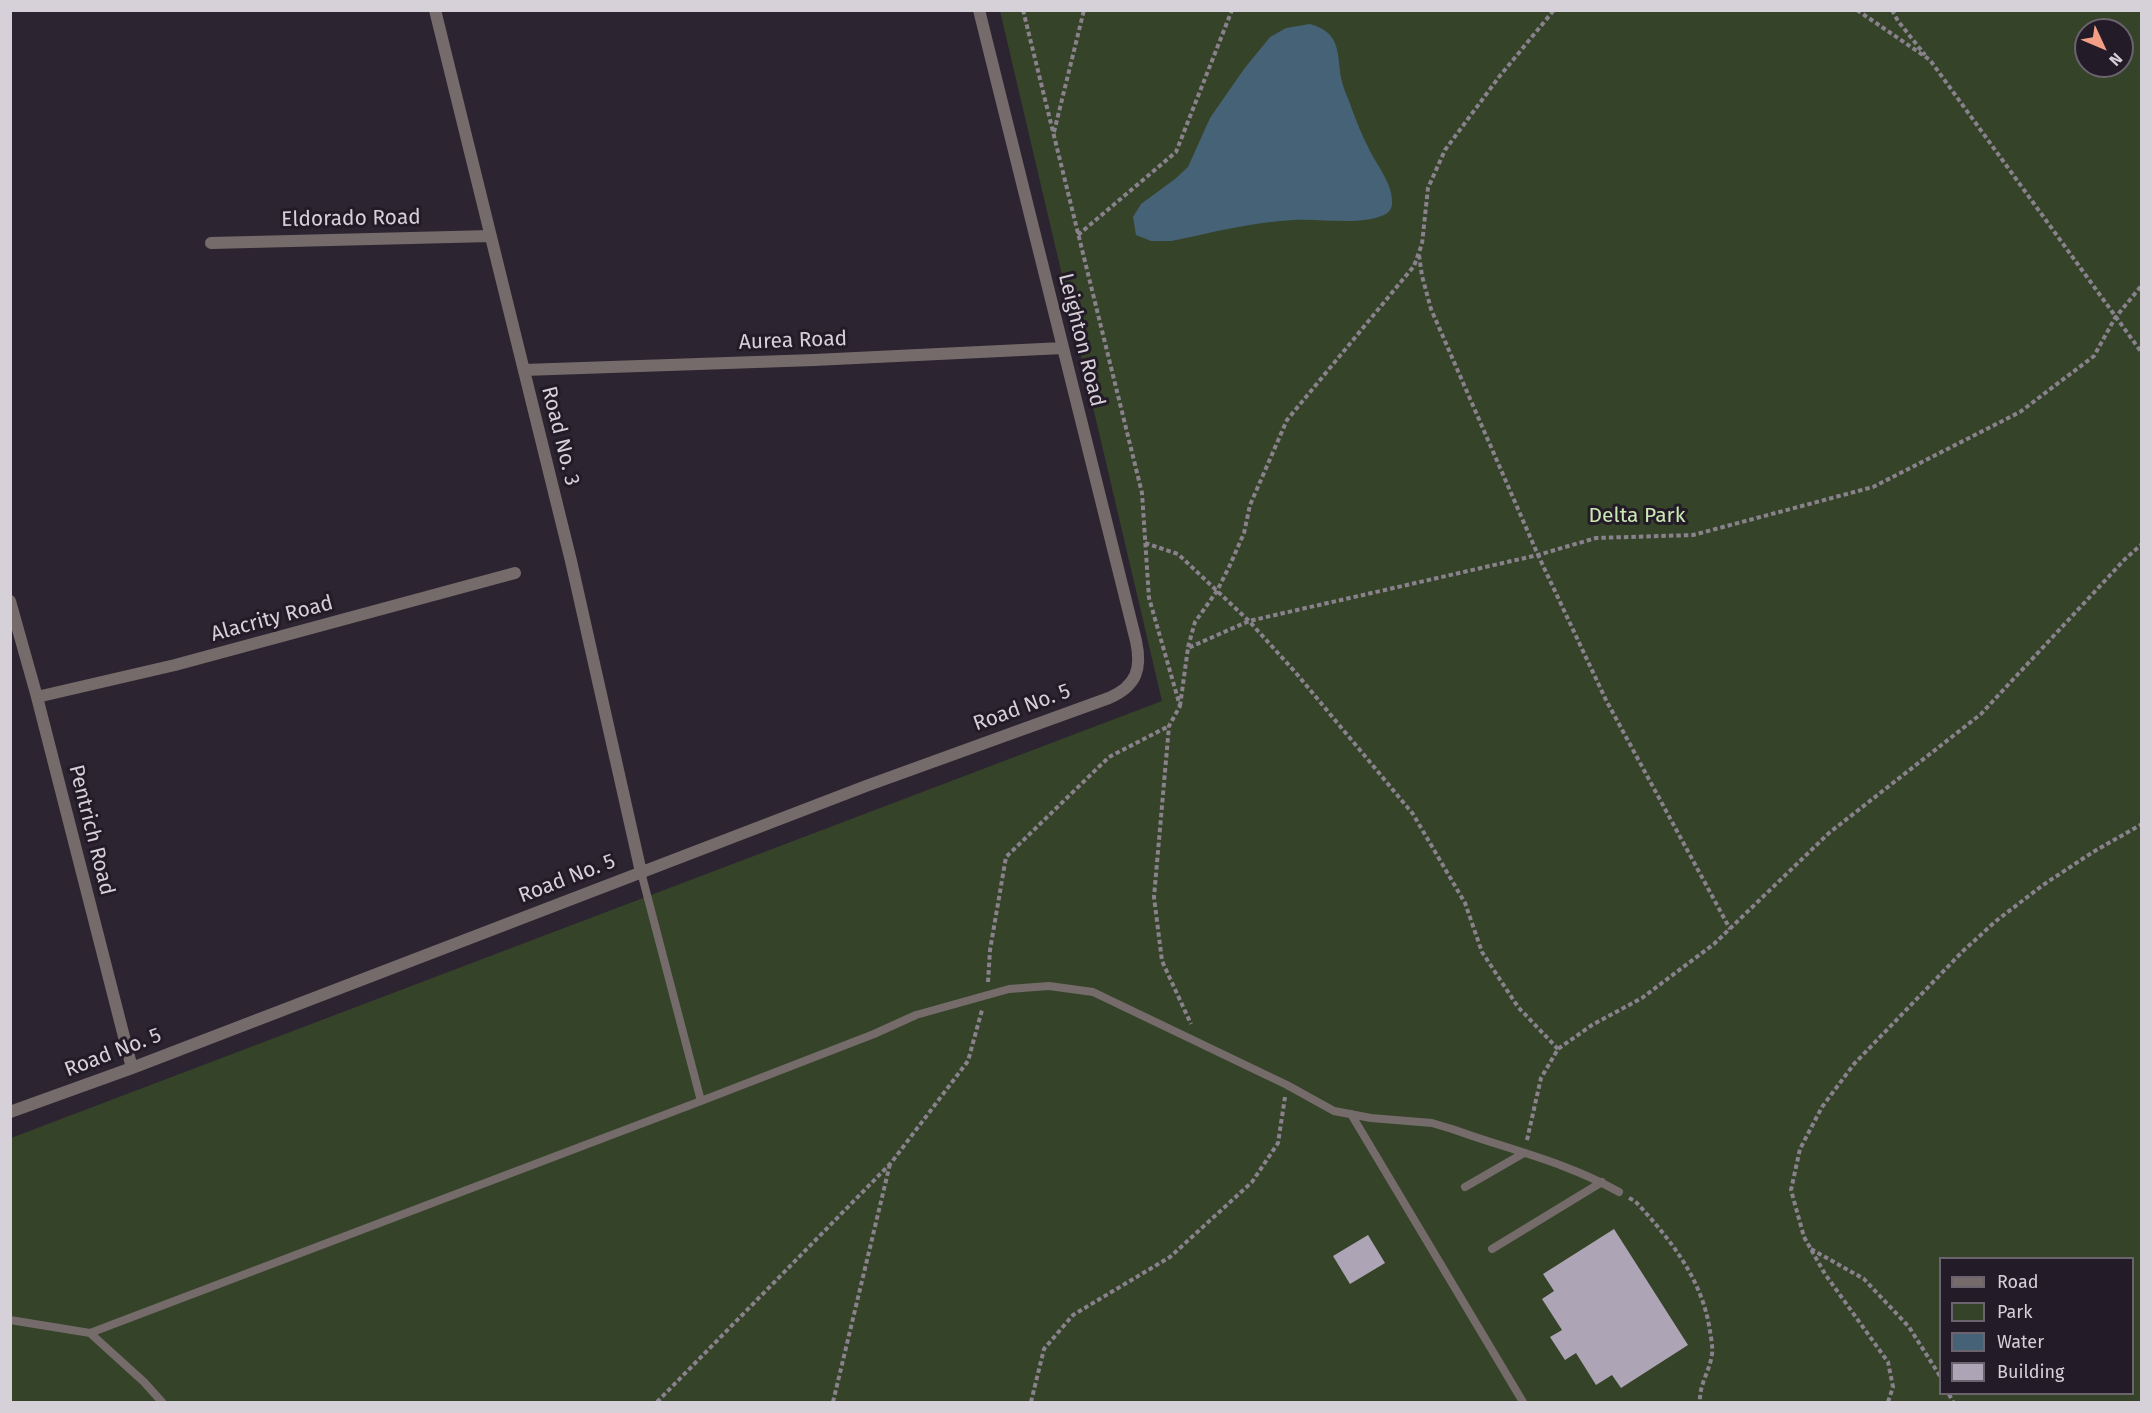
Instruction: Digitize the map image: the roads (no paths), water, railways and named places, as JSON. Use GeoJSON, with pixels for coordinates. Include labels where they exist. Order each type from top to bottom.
{"type":"FeatureCollection","features":[{"type":"Feature","properties":{"kind":"street","name":"Road No. 3"},"geometry":{"type":"LineString","coordinates":[[435,10],[573,572],[641,872]]}},
{"type":"Feature","properties":{"kind":"street","name":"Leighton Road"},"geometry":{"type":"LineString","coordinates":[[979,10],[1136,641],[1139,663],[1134,678]]}},
{"type":"Feature","properties":{"kind":"street","name":"Eldorado Road"},"geometry":{"type":"LineString","coordinates":[[211,243],[491,236]]}},
{"type":"Feature","properties":{"kind":"street","name":"Aurea Road"},"geometry":{"type":"LineString","coordinates":[[524,370],[814,360],[1063,348]]}},
{"type":"Feature","properties":{"kind":"street","name":"Alacrity Road"},"geometry":{"type":"LineString","coordinates":[[37,697],[198,658],[515,573]]}},
{"type":"Feature","properties":{"kind":"street","name":"Pentrich Road"},"geometry":{"type":"LineString","coordinates":[[10,601],[37,697],[132,1068]]}},
{"type":"Feature","properties":{"kind":"street","name":"Road No. 5"},"geometry":{"type":"LineString","coordinates":[[10,1113],[866,786],[1109,698],[1134,678]]}},
{"type":"Feature","properties":{"kind":"lane"},"geometry":{"type":"LineString","coordinates":[[641,872],[701,1101]]}},
{"type":"Feature","properties":{"kind":"lane"},"geometry":{"type":"LineString","coordinates":[[10,1320],[90,1333],[701,1101],[874,1034],[916,1015],[1009,989],[1049,986],[1093,992],[1287,1085],[1334,1111],[1371,1118],[1432,1123],[1524,1152],[1602,1182],[1619,1192]]}},
{"type":"Feature","properties":{"kind":"lane"},"geometry":{"type":"LineString","coordinates":[[1351,1114],[1523,1402]]}},
{"type":"Feature","properties":{"kind":"lane"},"geometry":{"type":"LineString","coordinates":[[1465,1187],[1524,1152]]}},
{"type":"Feature","properties":{"kind":"lane"},"geometry":{"type":"LineString","coordinates":[[1492,1249],[1602,1182]]}},
{"type":"Feature","properties":{"kind":"lane"},"geometry":{"type":"LineString","coordinates":[[90,1333],[144,1382],[162,1402]]}},
{"type":"Feature","properties":{"kind":"water"},"geometry":{"type":"Polygon","coordinates":[[[1310,24],[1327,33],[1336,45],[1345,91],[1364,140],[1391,191],[1392,205],[1389,211],[1384,215],[1363,220],[1262,223],[1171,241],[1151,241],[1136,235],[1133,217],[1141,204],[1188,167],[1210,118],[1244,69],[1270,37],[1286,28],[1310,24]]]}},
{"type":"Feature","properties":{"kind":"park label","name":"Delta Park"},"geometry":{"type":"Point","coordinates":[1637,516]}}]}
